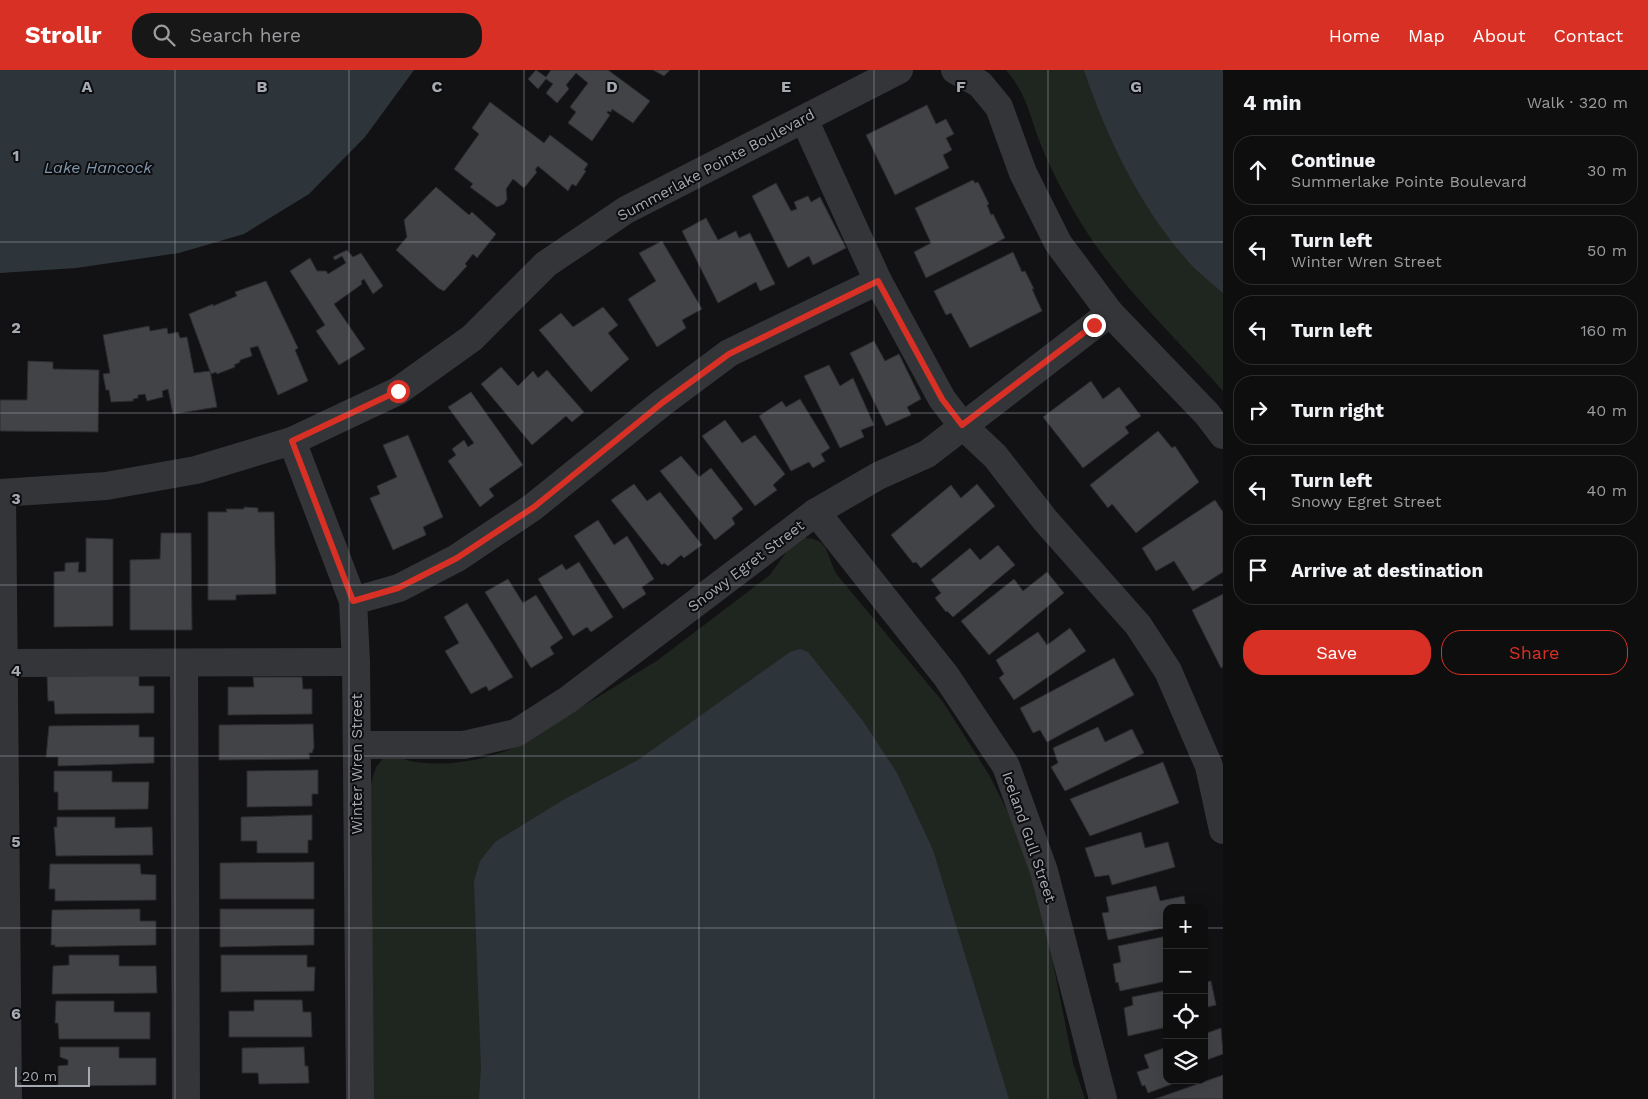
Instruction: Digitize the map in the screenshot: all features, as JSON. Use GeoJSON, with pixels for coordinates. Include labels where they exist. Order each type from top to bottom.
{"type":"FeatureCollection","features":[{"type":"Feature","properties":{"kind":"street","name":"Summerlake Pointe Boulevard"},"geometry":{"type":"LineString","coordinates":[[1,493],[106,486],[196,470],[292,441],[398,391],[472,338],[546,264],[626,210],[899,70]]}},
{"type":"Feature","properties":{"kind":"street"},"geometry":{"type":"LineString","coordinates":[[954,70],[980,84],[999,107],[1023,173],[1058,243],[1110,313],[1207,414],[1223,435]]}},
{"type":"Feature","properties":{"kind":"street"},"geometry":{"type":"LineString","coordinates":[[804,119],[878,281],[942,399],[962,425],[995,456],[1045,520],[1138,624],[1168,671],[1209,766],[1223,830]]}},
{"type":"Feature","properties":{"kind":"street"},"geometry":{"type":"LineString","coordinates":[[353,601],[398,588],[457,558],[534,507],[662,403],[729,354],[878,281]]}},
{"type":"Feature","properties":{"kind":"street","name":"Snowy Egret Street"},"geometry":{"type":"LineString","coordinates":[[357,745],[464,745],[516,733],[569,699],[816,512],[878,476],[927,454],[962,425],[1110,313]]}},
{"type":"Feature","properties":{"kind":"street","name":"Winter Wren Street"},"geometry":{"type":"LineString","coordinates":[[292,441],[353,601],[356,662],[360,1099]]}},
{"type":"Feature","properties":{"kind":"street"},"geometry":{"type":"LineString","coordinates":[[1,493],[8,1099]]}},
{"type":"Feature","properties":{"kind":"street","name":"Iceland Gull Street"},"geometry":{"type":"LineString","coordinates":[[816,512],[946,676],[1006,766],[1044,871],[1103,1099]]}},
{"type":"Feature","properties":{"kind":"street"},"geometry":{"type":"LineString","coordinates":[[2,663],[356,662]]}},
{"type":"Feature","properties":{"kind":"street"},"geometry":{"type":"LineString","coordinates":[[184,663],[186,1099]]}},
{"type":"Feature","properties":{"kind":"shaded area"},"geometry":{"type":"Polygon","coordinates":[[[1006,70],[1223,70],[1223,391],[1144,306],[1091,238],[1057,180],[1041,145],[1024,97],[1006,70]]]}},
{"type":"Feature","properties":{"kind":"shaded area"},"geometry":{"type":"Polygon","coordinates":[[[801,538],[818,541],[823,545],[838,576],[943,702],[988,773],[1009,814],[1040,897],[1073,1063],[1085,1099],[371,1099],[370,787],[376,767],[386,755],[416,762],[443,764],[495,755],[520,745],[658,660],[770,575],[792,544],[801,538]]]}},
{"type":"Feature","properties":{"kind":"water","name":"Lake Hancock"},"geometry":{"type":"Polygon","coordinates":[[[0,70],[414,70],[365,137],[309,194],[244,234],[179,253],[76,268],[0,273],[0,70]]]}},
{"type":"Feature","properties":{"kind":"water"},"geometry":{"type":"Polygon","coordinates":[[[1084,70],[1223,70],[1223,293],[1187,260],[1139,194],[1103,121],[1084,70]]]}},
{"type":"Feature","properties":{"kind":"water"},"geometry":{"type":"Polygon","coordinates":[[[800,649],[808,652],[863,721],[897,773],[933,850],[1009,1099],[479,1099],[481,1068],[474,881],[480,861],[495,842],[563,800],[638,760],[790,652],[800,649]]]}},
{"type":"Feature","properties":{"kind":"building"},"geometry":{"type":"Polygon","coordinates":[[[536,70],[546,77],[551,70],[608,70],[650,101],[633,123],[612,109],[611,112],[608,111],[607,113],[610,115],[592,141],[568,123],[576,112],[570,107],[588,83],[576,73],[566,85],[569,89],[557,103],[546,93],[553,84],[546,79],[538,89],[528,79],[536,70]]]}},
{"type":"Feature","properties":{"kind":"building"},"geometry":{"type":"Polygon","coordinates":[[[653,70],[670,70],[664,76],[653,70]]]}},
{"type":"Feature","properties":{"kind":"building"},"geometry":{"type":"Polygon","coordinates":[[[490,102],[544,143],[550,135],[588,164],[584,170],[586,171],[576,186],[572,184],[568,191],[538,166],[535,170],[537,172],[524,188],[513,179],[506,189],[507,199],[504,204],[497,207],[470,187],[473,184],[454,169],[479,134],[472,128],[490,102]]]}},
{"type":"Feature","properties":{"kind":"building"},"geometry":{"type":"Polygon","coordinates":[[[927,105],[936,124],[946,119],[954,134],[946,138],[952,150],[943,155],[949,168],[895,195],[866,135],[927,105]]]}},
{"type":"Feature","properties":{"kind":"building"},"geometry":{"type":"Polygon","coordinates":[[[973,180],[975,183],[978,182],[989,204],[987,205],[991,215],[993,214],[1005,238],[926,278],[914,252],[931,243],[915,208],[973,180]]]}},
{"type":"Feature","properties":{"kind":"building"},"geometry":{"type":"Polygon","coordinates":[[[776,183],[791,211],[797,209],[794,202],[808,196],[811,202],[820,197],[846,248],[813,265],[809,256],[788,268],[752,196],[776,183]]]}},
{"type":"Feature","properties":{"kind":"building"},"geometry":{"type":"Polygon","coordinates":[[[436,187],[469,215],[472,212],[496,234],[477,258],[473,254],[465,264],[467,266],[444,291],[438,288],[396,250],[407,237],[404,220],[436,187]]]}},
{"type":"Feature","properties":{"kind":"building"},"geometry":{"type":"Polygon","coordinates":[[[706,218],[718,240],[736,231],[739,238],[750,233],[775,284],[760,291],[756,282],[718,303],[682,231],[706,218]]]}},
{"type":"Feature","properties":{"kind":"building"},"geometry":{"type":"Polygon","coordinates":[[[662,241],[702,309],[682,320],[686,328],[657,347],[628,299],[656,281],[639,253],[662,241]]]}},
{"type":"Feature","properties":{"kind":"building"},"geometry":{"type":"Polygon","coordinates":[[[347,250],[353,257],[361,253],[383,286],[373,294],[364,279],[361,281],[362,284],[334,304],[365,349],[339,365],[316,331],[325,325],[290,271],[310,258],[317,271],[326,271],[328,274],[346,263],[342,256],[335,260],[333,257],[347,250]]]}},
{"type":"Feature","properties":{"kind":"building"},"geometry":{"type":"Polygon","coordinates":[[[1013,252],[1022,272],[1025,271],[1034,289],[1032,289],[1042,311],[970,348],[951,313],[946,315],[934,291],[1013,252]]]}},
{"type":"Feature","properties":{"kind":"building"},"geometry":{"type":"Polygon","coordinates":[[[266,281],[298,348],[295,350],[308,381],[278,395],[258,346],[250,348],[252,356],[240,360],[240,362],[234,365],[235,367],[217,374],[216,372],[211,374],[189,314],[237,296],[235,292],[266,281]]]}},
{"type":"Feature","properties":{"kind":"building"},"geometry":{"type":"Polygon","coordinates":[[[603,307],[618,325],[608,333],[629,359],[591,392],[539,330],[561,313],[573,327],[603,307]]]}},
{"type":"Feature","properties":{"kind":"building"},"geometry":{"type":"Polygon","coordinates":[[[149,326],[150,331],[167,328],[168,334],[178,332],[180,338],[187,337],[194,373],[210,371],[217,407],[173,414],[168,389],[162,391],[163,397],[147,401],[145,394],[138,395],[138,398],[133,399],[133,401],[111,402],[109,390],[106,390],[103,374],[110,373],[103,335],[149,326]]]}},
{"type":"Feature","properties":{"kind":"building"},"geometry":{"type":"Polygon","coordinates":[[[874,341],[885,361],[899,354],[921,399],[907,407],[911,415],[886,426],[850,353],[874,341]]]}},
{"type":"Feature","properties":{"kind":"building"},"geometry":{"type":"Polygon","coordinates":[[[28,361],[53,362],[53,369],[99,370],[98,432],[0,431],[0,400],[27,400],[28,361]]]}},
{"type":"Feature","properties":{"kind":"building"},"geometry":{"type":"Polygon","coordinates":[[[829,365],[840,386],[853,378],[874,425],[861,430],[864,437],[840,448],[804,376],[829,365]]]}},
{"type":"Feature","properties":{"kind":"building"},"geometry":{"type":"Polygon","coordinates":[[[501,367],[518,386],[533,371],[538,378],[547,370],[584,412],[572,422],[566,416],[532,445],[481,384],[501,367]]]}},
{"type":"Feature","properties":{"kind":"building"},"geometry":{"type":"Polygon","coordinates":[[[1091,381],[1103,399],[1119,387],[1141,416],[1125,427],[1129,433],[1083,468],[1043,417],[1091,381]]]}},
{"type":"Feature","properties":{"kind":"building"},"geometry":{"type":"Polygon","coordinates":[[[471,392],[523,465],[489,489],[494,496],[480,507],[448,461],[456,455],[452,449],[464,440],[468,447],[474,443],[448,407],[471,392]]]}},
{"type":"Feature","properties":{"kind":"building"},"geometry":{"type":"Polygon","coordinates":[[[800,399],[830,448],[821,454],[825,461],[813,468],[809,462],[791,471],[759,416],[782,401],[786,407],[800,399]]]}},
{"type":"Feature","properties":{"kind":"building"},"geometry":{"type":"Polygon","coordinates":[[[725,420],[742,443],[755,435],[785,474],[773,485],[777,490],[755,506],[702,436],[725,420]]]}},
{"type":"Feature","properties":{"kind":"building"},"geometry":{"type":"Polygon","coordinates":[[[1158,431],[1172,448],[1175,446],[1199,482],[1136,533],[1112,504],[1108,508],[1090,485],[1158,431]]]}},
{"type":"Feature","properties":{"kind":"building"},"geometry":{"type":"Polygon","coordinates":[[[408,435],[443,517],[423,527],[426,535],[393,550],[370,498],[380,494],[377,486],[397,477],[383,445],[408,435]]]}},
{"type":"Feature","properties":{"kind":"building"},"geometry":{"type":"Polygon","coordinates":[[[681,456],[699,477],[711,468],[743,509],[732,518],[735,524],[715,540],[660,471],[681,456]]]}},
{"type":"Feature","properties":{"kind":"building"},"geometry":{"type":"Polygon","coordinates":[[[634,484],[647,501],[660,492],[702,545],[684,558],[681,555],[668,566],[664,563],[662,565],[611,500],[634,484]]]}},
{"type":"Feature","properties":{"kind":"building"},"geometry":{"type":"Polygon","coordinates":[[[977,484],[995,506],[921,568],[916,562],[913,563],[891,535],[951,485],[961,498],[977,484]]]}},
{"type":"Feature","properties":{"kind":"building"},"geometry":{"type":"Polygon","coordinates":[[[1215,500],[1223,512],[1223,572],[1193,591],[1174,561],[1156,571],[1142,548],[1215,500]]]}},
{"type":"Feature","properties":{"kind":"building"},"geometry":{"type":"Polygon","coordinates":[[[244,507],[258,508],[258,512],[274,512],[276,594],[236,595],[236,600],[208,600],[208,512],[227,512],[226,509],[244,509],[244,507]]]}},
{"type":"Feature","properties":{"kind":"building"},"geometry":{"type":"Polygon","coordinates":[[[598,520],[614,545],[627,536],[654,579],[642,587],[646,594],[623,609],[574,536],[598,520]]]}},
{"type":"Feature","properties":{"kind":"building"},"geometry":{"type":"Polygon","coordinates":[[[161,533],[191,533],[192,630],[130,630],[130,560],[160,559],[161,533]]]}},
{"type":"Feature","properties":{"kind":"building"},"geometry":{"type":"Polygon","coordinates":[[[86,538],[113,539],[113,626],[54,627],[54,572],[65,571],[65,563],[79,562],[78,572],[86,572],[86,538]]]}},
{"type":"Feature","properties":{"kind":"building"},"geometry":{"type":"Polygon","coordinates":[[[998,545],[1015,565],[953,617],[946,612],[935,598],[941,593],[931,580],[970,548],[980,560],[998,545]]]}},
{"type":"Feature","properties":{"kind":"building"},"geometry":{"type":"Polygon","coordinates":[[[579,562],[613,617],[591,632],[587,627],[573,636],[538,579],[562,564],[566,570],[579,562]]]}},
{"type":"Feature","properties":{"kind":"building"},"geometry":{"type":"Polygon","coordinates":[[[1047,572],[1064,593],[989,655],[961,621],[1014,579],[1023,591],[1047,572]]]}},
{"type":"Feature","properties":{"kind":"building"},"geometry":{"type":"Polygon","coordinates":[[[508,579],[523,603],[536,595],[563,638],[550,647],[554,654],[531,668],[485,592],[508,579]]]}},
{"type":"Feature","properties":{"kind":"building"},"geometry":{"type":"Polygon","coordinates":[[[1223,594],[1223,667],[1221,668],[1192,610],[1223,594]]]}},
{"type":"Feature","properties":{"kind":"building"},"geometry":{"type":"Polygon","coordinates":[[[467,603],[513,677],[489,691],[486,686],[471,694],[445,651],[459,643],[444,617],[467,603]]]}},
{"type":"Feature","properties":{"kind":"building"},"geometry":{"type":"Polygon","coordinates":[[[1070,628],[1086,651],[1014,700],[999,678],[1004,674],[996,660],[1038,632],[1047,645],[1070,628]]]}},
{"type":"Feature","properties":{"kind":"building"},"geometry":{"type":"Polygon","coordinates":[[[1114,658],[1134,695],[1047,742],[1040,730],[1033,733],[1020,708],[1114,658]]]}},
{"type":"Feature","properties":{"kind":"building"},"geometry":{"type":"Polygon","coordinates":[[[139,675],[139,686],[154,686],[154,713],[55,714],[54,701],[48,701],[47,676],[139,675]]]}},
{"type":"Feature","properties":{"kind":"building"},"geometry":{"type":"Polygon","coordinates":[[[253,677],[302,677],[303,689],[312,689],[312,714],[228,715],[228,687],[254,687],[253,677]]]}},
{"type":"Feature","properties":{"kind":"building"},"geometry":{"type":"Polygon","coordinates":[[[313,724],[314,747],[312,753],[309,753],[310,759],[219,760],[219,725],[313,724]]]}},
{"type":"Feature","properties":{"kind":"building"},"geometry":{"type":"Polygon","coordinates":[[[139,725],[139,737],[154,737],[154,763],[58,766],[58,757],[46,757],[49,726],[139,725]]]}},
{"type":"Feature","properties":{"kind":"building"},"geometry":{"type":"Polygon","coordinates":[[[1098,727],[1105,742],[1132,729],[1144,753],[1065,791],[1051,767],[1058,763],[1053,748],[1098,727]]]}},
{"type":"Feature","properties":{"kind":"building"},"geometry":{"type":"Polygon","coordinates":[[[1163,762],[1179,803],[1090,836],[1070,799],[1163,762]]]}},
{"type":"Feature","properties":{"kind":"building"},"geometry":{"type":"Polygon","coordinates":[[[318,770],[318,794],[312,794],[312,806],[247,807],[247,771],[318,770]]]}},
{"type":"Feature","properties":{"kind":"building"},"geometry":{"type":"Polygon","coordinates":[[[54,771],[112,771],[112,782],[149,782],[148,809],[58,810],[58,792],[54,792],[54,771]]]}},
{"type":"Feature","properties":{"kind":"building"},"geometry":{"type":"Polygon","coordinates":[[[312,815],[312,840],[308,840],[308,853],[257,853],[257,841],[241,841],[241,817],[312,815]]]}},
{"type":"Feature","properties":{"kind":"building"},"geometry":{"type":"Polygon","coordinates":[[[57,817],[115,817],[115,828],[152,827],[153,855],[56,856],[54,827],[57,827],[57,817]]]}},
{"type":"Feature","properties":{"kind":"building"},"geometry":{"type":"Polygon","coordinates":[[[1141,832],[1145,848],[1168,842],[1175,867],[1112,885],[1109,875],[1095,877],[1085,848],[1141,832]]]}},
{"type":"Feature","properties":{"kind":"building"},"geometry":{"type":"Polygon","coordinates":[[[314,862],[314,899],[220,899],[220,863],[314,862]]]}},
{"type":"Feature","properties":{"kind":"building"},"geometry":{"type":"Polygon","coordinates":[[[50,864],[140,864],[141,874],[156,875],[156,900],[55,901],[55,889],[49,889],[50,864]]]}},
{"type":"Feature","properties":{"kind":"building"},"geometry":{"type":"Polygon","coordinates":[[[1156,886],[1160,901],[1184,896],[1185,904],[1163,904],[1163,928],[1108,940],[1102,913],[1109,912],[1106,897],[1156,886]]]}},
{"type":"Feature","properties":{"kind":"building"},"geometry":{"type":"Polygon","coordinates":[[[140,909],[140,921],[156,921],[156,945],[55,947],[55,945],[51,945],[52,910],[140,909]]]}},
{"type":"Feature","properties":{"kind":"building"},"geometry":{"type":"Polygon","coordinates":[[[220,909],[314,909],[314,945],[220,947],[220,909]]]}},
{"type":"Feature","properties":{"kind":"building"},"geometry":{"type":"Polygon","coordinates":[[[1163,937],[1163,982],[1120,991],[1118,982],[1116,983],[1113,964],[1121,962],[1118,946],[1163,937]]]}},
{"type":"Feature","properties":{"kind":"building"},"geometry":{"type":"Polygon","coordinates":[[[69,955],[119,955],[119,966],[156,966],[157,993],[52,994],[53,966],[69,965],[69,955]]]}},
{"type":"Feature","properties":{"kind":"building"},"geometry":{"type":"Polygon","coordinates":[[[221,955],[307,955],[307,967],[315,967],[314,991],[221,992],[221,955]]]}},
{"type":"Feature","properties":{"kind":"building"},"geometry":{"type":"Polygon","coordinates":[[[1208,981],[1211,981],[1216,1005],[1208,1007],[1208,994],[1208,981]]]}},
{"type":"Feature","properties":{"kind":"building"},"geometry":{"type":"Polygon","coordinates":[[[1163,991],[1163,1028],[1128,1036],[1124,1008],[1133,1005],[1132,997],[1163,991]]]}},
{"type":"Feature","properties":{"kind":"building"},"geometry":{"type":"Polygon","coordinates":[[[254,1000],[302,1000],[303,1012],[311,1012],[312,1037],[229,1037],[229,1011],[254,1011],[254,1000]]]}},
{"type":"Feature","properties":{"kind":"building"},"geometry":{"type":"Polygon","coordinates":[[[56,1001],[114,1001],[114,1012],[150,1012],[150,1039],[59,1039],[58,1023],[55,1023],[56,1001]]]}},
{"type":"Feature","properties":{"kind":"building"},"geometry":{"type":"Polygon","coordinates":[[[1221,1028],[1223,1054],[1208,1060],[1208,1039],[1208,1033],[1221,1028]]]}},
{"type":"Feature","properties":{"kind":"building"},"geometry":{"type":"Polygon","coordinates":[[[60,1047],[119,1047],[119,1058],[156,1058],[156,1085],[58,1086],[58,1066],[68,1065],[68,1060],[60,1057],[60,1047]]]}},
{"type":"Feature","properties":{"kind":"building"},"geometry":{"type":"Polygon","coordinates":[[[304,1047],[305,1066],[308,1066],[309,1083],[259,1084],[258,1073],[242,1073],[242,1048],[304,1047]]]}},
{"type":"Feature","properties":{"kind":"building"},"geometry":{"type":"Polygon","coordinates":[[[1163,1048],[1163,1084],[1172,1084],[1148,1093],[1145,1085],[1142,1086],[1137,1072],[1149,1068],[1144,1055],[1163,1048]]]}},
{"type":"Feature","properties":{"kind":"building"},"geometry":{"type":"Polygon","coordinates":[[[1223,1075],[1223,1099],[1155,1099],[1198,1084],[1208,1084],[1208,1080],[1223,1075]]]}},
{"type":"Feature","properties":{"kind":"route"},"geometry":{"type":"LineString","coordinates":[[398,391],[292,441],[353,601],[398,588],[457,558],[534,507],[662,403],[729,354],[878,281],[942,399],[962,425],[1094,325]]}}]}
